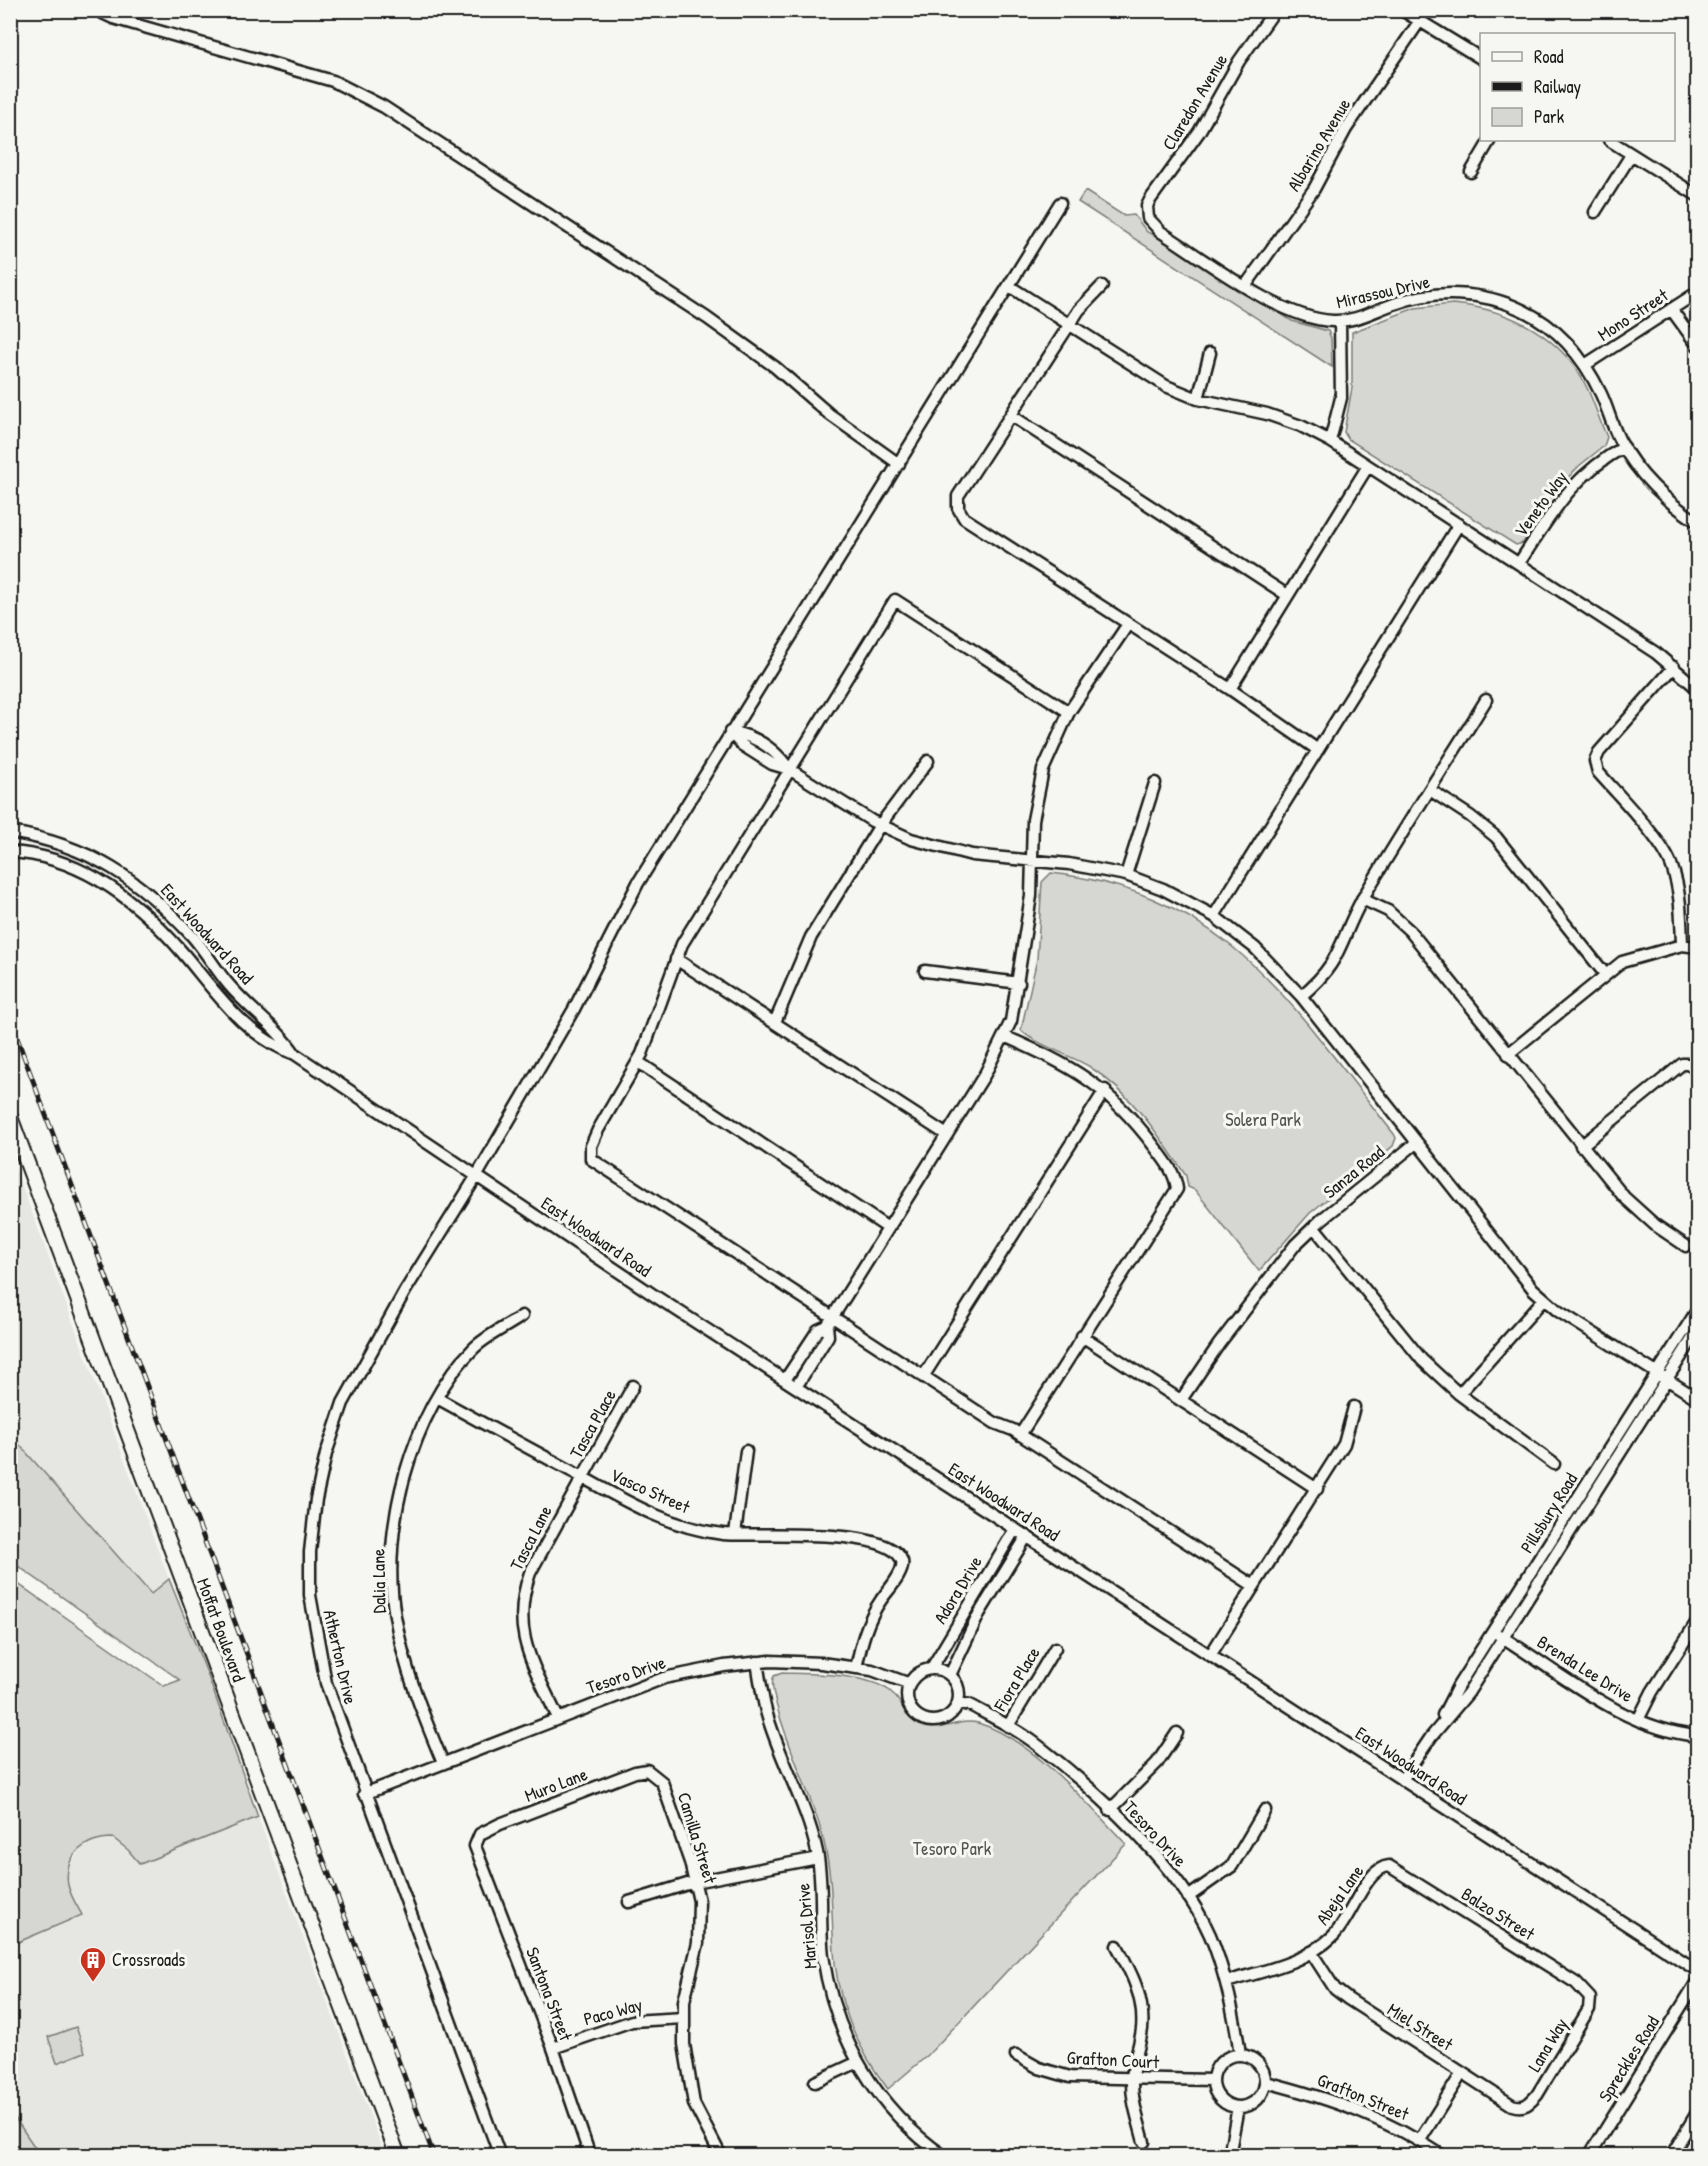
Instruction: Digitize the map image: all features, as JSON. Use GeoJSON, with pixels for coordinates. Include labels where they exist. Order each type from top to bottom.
{"type":"FeatureCollection","features":[{"type":"Feature","properties":{"kind":"main road","name":"Moffat Boulevard"},"geometry":{"type":"LineString","coordinates":[[10,1117],[398,2156]]}},
{"type":"Feature","properties":{"kind":"street"},"geometry":{"type":"LineString","coordinates":[[96,10],[124,21],[333,81],[384,107],[707,318],[775,367],[829,414],[899,464]]}},
{"type":"Feature","properties":{"kind":"street","name":"Claredon Avenue"},"geometry":{"type":"LineString","coordinates":[[1148,212],[1150,200],[1199,132],[1239,61],[1275,10]]}},
{"type":"Feature","properties":{"kind":"street"},"geometry":{"type":"LineString","coordinates":[[1402,10],[1480,58]]}},
{"type":"Feature","properties":{"kind":"street","name":"Albarino Avenue"},"geometry":{"type":"LineString","coordinates":[[1246,285],[1314,189],[1346,129],[1419,21]]}},
{"type":"Feature","properties":{"kind":"street"},"geometry":{"type":"LineString","coordinates":[[1471,172],[1489,141]]}},
{"type":"Feature","properties":{"kind":"street"},"geometry":{"type":"LineString","coordinates":[[1610,141],[1698,196]]}},
{"type":"Feature","properties":{"kind":"street"},"geometry":{"type":"LineString","coordinates":[[1595,212],[1630,155]]}},
{"type":"Feature","properties":{"kind":"street","name":"Atherton Drive"},"geometry":{"type":"LineString","coordinates":[[500,2156],[364,1794],[326,1683],[316,1643],[310,1595],[310,1552],[316,1499],[326,1454],[343,1403],[405,1291],[476,1177],[574,1009],[638,883],[1060,203]]}},
{"type":"Feature","properties":{"kind":"street","name":"Mirassou Drive"},"geometry":{"type":"LineString","coordinates":[[1148,212],[1148,218],[1161,232],[1296,313],[1318,319],[1340,321],[1363,317],[1410,299],[1470,294],[1507,303],[1542,322],[1572,348],[1585,365],[1624,447],[1663,495],[1698,522]]}},
{"type":"Feature","properties":{"kind":"street"},"geometry":{"type":"LineString","coordinates":[[1009,286],[1166,386],[1198,399],[1267,414],[1301,426],[1330,441],[1674,667],[1698,689]]}},
{"type":"Feature","properties":{"kind":"street"},"geometry":{"type":"LineString","coordinates":[[1102,286],[1078,310],[1012,417],[958,496],[958,508],[964,518],[1230,689],[1318,750]]}},
{"type":"Feature","properties":{"kind":"street","name":"Mono Street"},"geometry":{"type":"LineString","coordinates":[[1585,365],[1698,292]]}},
{"type":"Feature","properties":{"kind":"street"},"geometry":{"type":"LineString","coordinates":[[1671,309],[1698,346]]}},
{"type":"Feature","properties":{"kind":"street"},"geometry":{"type":"LineString","coordinates":[[1330,441],[1341,398],[1340,321]]}},
{"type":"Feature","properties":{"kind":"street"},"geometry":{"type":"LineString","coordinates":[[1198,399],[1210,353]]}},
{"type":"Feature","properties":{"kind":"street"},"geometry":{"type":"LineString","coordinates":[[1012,417],[1287,595]]}},
{"type":"Feature","properties":{"kind":"street","name":"Veneto Way"},"geometry":{"type":"LineString","coordinates":[[1519,564],[1574,483],[1600,461],[1624,447]]}},
{"type":"Feature","properties":{"kind":"street"},"geometry":{"type":"LineString","coordinates":[[1230,689],[1368,466]]}},
{"type":"Feature","properties":{"kind":"street"},"geometry":{"type":"LineString","coordinates":[[1214,916],[1459,524]]}},
{"type":"Feature","properties":{"kind":"street"},"geometry":{"type":"LineString","coordinates":[[1070,712],[895,600],[682,944],[638,1062],[598,1130],[591,1146],[591,1159],[830,1322],[995,1423],[1020,1435],[1254,1586]]}},
{"type":"Feature","properties":{"kind":"street"},"geometry":{"type":"LineString","coordinates":[[796,1388],[828,1336],[830,1322],[985,1074],[1011,1022],[1031,896],[1030,861],[1033,820],[1043,770],[1070,712],[1128,624]]}},
{"type":"Feature","properties":{"kind":"street"},"geometry":{"type":"LineString","coordinates":[[1674,667],[1599,752],[1595,761],[1598,772],[1662,848],[1672,865],[1680,899],[1682,945]]}},
{"type":"Feature","properties":{"kind":"street"},"geometry":{"type":"LineString","coordinates":[[1301,996],[1323,977],[1337,957],[1362,899],[1486,700]]}},
{"type":"Feature","properties":{"kind":"street"},"geometry":{"type":"LineString","coordinates":[[730,732],[748,734],[778,754],[789,769],[880,825],[911,839],[972,855],[1069,864],[1126,875],[1163,889],[1214,916],[1255,948],[1301,996],[1509,1263],[1544,1299],[1698,1399]]}},
{"type":"Feature","properties":{"kind":"street"},"geometry":{"type":"LineString","coordinates":[[774,1022],[811,937],[880,825],[928,760]]}},
{"type":"Feature","properties":{"kind":"street"},"geometry":{"type":"LineString","coordinates":[[1126,875],[1155,783]]}},
{"type":"Feature","properties":{"kind":"street"},"geometry":{"type":"LineString","coordinates":[[1430,790],[1470,816],[1496,837],[1605,974]]}},
{"type":"Feature","properties":{"kind":"street","name":"East Woodward Road"},"geometry":{"type":"LineString","coordinates":[[10,832],[64,845],[100,859],[154,896],[195,939],[229,986],[283,1035],[295,1054]]}},
{"type":"Feature","properties":{"kind":"street","name":"East Woodward Road"},"geometry":{"type":"LineString","coordinates":[[10,852],[26,853],[92,874],[144,911],[244,1024],[272,1046],[295,1054],[476,1177],[796,1388],[1211,1654],[1698,1971]]}},
{"type":"Feature","properties":{"kind":"street"},"geometry":{"type":"LineString","coordinates":[[1362,899],[1388,910],[1410,931],[1624,1197],[1655,1225],[1686,1246]]}},
{"type":"Feature","properties":{"kind":"street"},"geometry":{"type":"LineString","coordinates":[[1508,1054],[1605,974],[1638,956],[1682,945],[1698,946]]}},
{"type":"Feature","properties":{"kind":"street"},"geometry":{"type":"LineString","coordinates":[[676,959],[947,1135]]}},
{"type":"Feature","properties":{"kind":"street"},"geometry":{"type":"LineString","coordinates":[[925,971],[1019,983]]}},
{"type":"Feature","properties":{"kind":"street"},"geometry":{"type":"LineString","coordinates":[[1004,1036],[1058,1059],[1105,1090],[1134,1119],[1161,1155],[1176,1177],[1177,1189],[1020,1435]]}},
{"type":"Feature","properties":{"kind":"street"},"geometry":{"type":"LineString","coordinates":[[638,1062],[888,1228]]}},
{"type":"Feature","properties":{"kind":"street"},"geometry":{"type":"LineString","coordinates":[[1581,1146],[1682,1064],[1689,1064],[1698,1070]]}},
{"type":"Feature","properties":{"kind":"street"},"geometry":{"type":"LineString","coordinates":[[923,1377],[1105,1090]]}},
{"type":"Feature","properties":{"kind":"street","name":"Sanza Road"},"geometry":{"type":"LineString","coordinates":[[1181,1400],[1218,1344],[1295,1245],[1416,1143]]}},
{"type":"Feature","properties":{"kind":"street"},"geometry":{"type":"LineString","coordinates":[[1314,1227],[1422,1360],[1459,1394],[1554,1464]]}},
{"type":"Feature","properties":{"kind":"street"},"geometry":{"type":"LineString","coordinates":[[1459,1394],[1544,1299]]}},
{"type":"Feature","properties":{"kind":"street","name":"Pillsbury Road"},"geometry":{"type":"LineString","coordinates":[[1402,1780],[1431,1737],[1468,1693],[1503,1638],[1662,1376],[1698,1309]]}},
{"type":"Feature","properties":{"kind":"street","name":"Dalia Lane"},"geometry":{"type":"LineString","coordinates":[[443,1763],[405,1662],[395,1613],[392,1578],[396,1520],[403,1482],[416,1442],[450,1376],[474,1347],[522,1316]]}},
{"type":"Feature","properties":{"kind":"street"},"geometry":{"type":"LineString","coordinates":[[785,1380],[818,1330],[830,1322]]}},
{"type":"Feature","properties":{"kind":"street","name":"Pillsbury Road"},"geometry":{"type":"LineString","coordinates":[[1431,1737],[1458,1686],[1493,1631],[1662,1376],[1698,1330]]}},
{"type":"Feature","properties":{"kind":"street"},"geometry":{"type":"LineString","coordinates":[[1082,1336],[1317,1489]]}},
{"type":"Feature","properties":{"kind":"street","name":"Tasca Place"},"geometry":{"type":"LineString","coordinates":[[582,1477],[633,1386]]}},
{"type":"Feature","properties":{"kind":"street","name":"Vasco Street"},"geometry":{"type":"LineString","coordinates":[[437,1398],[672,1523],[723,1534],[804,1534],[873,1541],[888,1547],[901,1558],[902,1564],[897,1577],[879,1603],[862,1637],[856,1668]]}},
{"type":"Feature","properties":{"kind":"street"},"geometry":{"type":"LineString","coordinates":[[1211,1654],[1344,1444],[1354,1407]]}},
{"type":"Feature","properties":{"kind":"street"},"geometry":{"type":"LineString","coordinates":[[735,1534],[746,1451]]}},
{"type":"Feature","properties":{"kind":"street","name":"Tasca Lane"},"geometry":{"type":"LineString","coordinates":[[558,1718],[528,1652],[522,1631],[522,1610],[524,1590],[530,1573],[582,1477]]}},
{"type":"Feature","properties":{"kind":"street","name":"Adora Drive"},"geometry":{"type":"LineString","coordinates":[[931,1669],[1015,1529]]}},
{"type":"Feature","properties":{"kind":"street","name":"Adora Drive"},"geometry":{"type":"LineString","coordinates":[[950,1675],[979,1614],[1027,1536]]}},
{"type":"Feature","properties":{"kind":"street"},"geometry":{"type":"LineString","coordinates":[[1638,1720],[1652,1692],[1698,1620]]}},
{"type":"Feature","properties":{"kind":"street","name":"Brenda Lee Drive"},"geometry":{"type":"LineString","coordinates":[[1493,1631],[1621,1713],[1665,1730],[1698,1736]]}},
{"type":"Feature","properties":{"kind":"street","name":"Fiora Place"},"geometry":{"type":"LineString","coordinates":[[1008,1726],[1055,1648]]}},
{"type":"Feature","properties":{"kind":"street","name":"Tesoro Drive"},"geometry":{"type":"LineString","coordinates":[[364,1794],[664,1678],[757,1662],[821,1663],[872,1670],[910,1684]]}},
{"type":"Feature","properties":{"kind":"street","name":"Marisol Drive"},"geometry":{"type":"LineString","coordinates":[[757,1662],[766,1712],[818,1858],[823,1896],[823,1956],[836,2012],[871,2086],[899,2120],[944,2156]]}},
{"type":"Feature","properties":{"kind":"street"},"geometry":{"type":"LineString","coordinates":[[931,1669],[950,1675],[958,1688],[958,1703],[954,1711],[941,1720],[924,1720],[911,1709],[908,1701],[910,1684],[918,1674],[931,1669]]}},
{"type":"Feature","properties":{"kind":"street","name":"Tesoro Drive"},"geometry":{"type":"LineString","coordinates":[[958,1703],[970,1705],[1040,1747],[1110,1810],[1160,1861],[1188,1897],[1209,1935],[1226,1982],[1240,2054]]}},
{"type":"Feature","properties":{"kind":"street"},"geometry":{"type":"LineString","coordinates":[[1110,1810],[1157,1763],[1177,1733]]}},
{"type":"Feature","properties":{"kind":"street","name":"Muro Lane"},"geometry":{"type":"LineString","coordinates":[[475,1846],[480,1834],[500,1824],[635,1772],[647,1770],[656,1776]]}},
{"type":"Feature","properties":{"kind":"street","name":"Camilla Street"},"geometry":{"type":"LineString","coordinates":[[656,1776],[662,1782],[699,1901],[698,1943],[684,2001],[684,2044],[694,2104],[721,2156]]}},
{"type":"Feature","properties":{"kind":"street"},"geometry":{"type":"LineString","coordinates":[[1188,1897],[1232,1866],[1265,1810]]}},
{"type":"Feature","properties":{"kind":"street","name":"Santona Street"},"geometry":{"type":"LineString","coordinates":[[475,1846],[553,2048],[590,2156]]}},
{"type":"Feature","properties":{"kind":"street"},"geometry":{"type":"LineString","coordinates":[[629,1902],[694,1882],[818,1858]]}},
{"type":"Feature","properties":{"kind":"street","name":"Abeja Lane"},"geometry":{"type":"LineString","coordinates":[[1226,1982],[1286,1964],[1311,1952],[1333,1936],[1344,1923],[1372,1874],[1382,1867]]}},
{"type":"Feature","properties":{"kind":"street","name":"Balzo Street"},"geometry":{"type":"LineString","coordinates":[[1382,1867],[1398,1870],[1567,1977],[1585,1990],[1590,1998]]}},
{"type":"Feature","properties":{"kind":"street"},"geometry":{"type":"LineString","coordinates":[[1117,1946],[1132,1972],[1141,2005],[1142,2029],[1132,2078],[1132,2094],[1144,2142]]}},
{"type":"Feature","properties":{"kind":"street","name":"Miel Street"},"geometry":{"type":"LineString","coordinates":[[1311,1952],[1335,1989],[1348,1999],[1512,2105],[1520,2107],[1528,2104]]}},
{"type":"Feature","properties":{"kind":"street","name":"Spreckles Road"},"geometry":{"type":"LineString","coordinates":[[1589,2156],[1698,1980]]}},
{"type":"Feature","properties":{"kind":"street","name":"Lana Way"},"geometry":{"type":"LineString","coordinates":[[1528,2104],[1537,2095],[1589,2008],[1590,1998]]}},
{"type":"Feature","properties":{"kind":"street","name":"Paco Way"},"geometry":{"type":"LineString","coordinates":[[553,2048],[632,2021],[684,2018]]}},
{"type":"Feature","properties":{"kind":"street"},"geometry":{"type":"LineString","coordinates":[[1240,2054],[1259,2062],[1266,2082],[1258,2100],[1238,2108],[1220,2099],[1213,2080],[1221,2061],[1240,2054]]}},
{"type":"Feature","properties":{"kind":"street","name":"Grafton Court"},"geometry":{"type":"LineString","coordinates":[[1016,2055],[1058,2074],[1213,2080]]}},
{"type":"Feature","properties":{"kind":"street"},"geometry":{"type":"LineString","coordinates":[[815,2082],[858,2062]]}},
{"type":"Feature","properties":{"kind":"street"},"geometry":{"type":"LineString","coordinates":[[1420,2140],[1462,2073]]}},
{"type":"Feature","properties":{"kind":"street","name":"Grafton Street"},"geometry":{"type":"LineString","coordinates":[[1266,2082],[1354,2108],[1386,2121],[1443,2156]]}},
{"type":"Feature","properties":{"kind":"street"},"geometry":{"type":"LineString","coordinates":[[1229,2156],[1238,2108]]}},
{"type":"Feature","properties":{"kind":"street"},"geometry":{"type":"LineString","coordinates":[[1671,2156],[1698,2111]]}},
{"type":"Feature","properties":{"kind":"shaded area"},"geometry":{"type":"Polygon","coordinates":[[[10,1154],[169,1579],[151,1595],[11,1434],[10,1154]]]}},
{"type":"Feature","properties":{"kind":"shaded area"},"geometry":{"type":"Polygon","coordinates":[[[258,1817],[385,2155],[40,2155],[11,2110],[10,1945],[82,1915],[69,1887],[67,1869],[86,1842],[113,1838],[141,1864],[258,1817]]]}},
{"type":"Feature","properties":{"kind":"green space"},"geometry":{"type":"Polygon","coordinates":[[[1085,191],[1124,216],[1134,215],[1147,232],[1170,242],[1292,321],[1328,331],[1331,338],[1332,367],[1078,202],[1085,191]]]}},
{"type":"Feature","properties":{"kind":"green space"},"geometry":{"type":"Polygon","coordinates":[[[1453,304],[1495,312],[1514,319],[1549,340],[1577,371],[1588,390],[1607,437],[1604,446],[1579,466],[1555,491],[1523,543],[1516,545],[1348,439],[1344,432],[1352,388],[1352,332],[1415,308],[1453,304]]]}},
{"type":"Feature","properties":{"kind":"green space","name":"Solera Park"},"geometry":{"type":"Polygon","coordinates":[[[1051,873],[1113,885],[1166,904],[1211,931],[1251,963],[1287,1000],[1394,1134],[1396,1138],[1393,1146],[1310,1213],[1259,1271],[1195,1190],[1188,1187],[1186,1176],[1176,1161],[1132,1103],[1090,1067],[1033,1039],[1021,1030],[1037,959],[1042,882],[1051,873]]]}},
{"type":"Feature","properties":{"kind":"green space"},"geometry":{"type":"Polygon","coordinates":[[[10,1434],[151,1594],[169,1579],[207,1673],[258,1817],[140,1864],[113,1838],[94,1841],[86,1845],[73,1857],[67,1874],[70,1893],[82,1915],[11,1945],[11,1579],[164,1686],[180,1680],[11,1561],[10,1434]]]}},
{"type":"Feature","properties":{"kind":"green space","name":"Tesoro Park"},"geometry":{"type":"Polygon","coordinates":[[[782,1673],[823,1674],[880,1685],[894,1695],[915,1722],[927,1727],[971,1722],[998,1731],[1018,1743],[1058,1775],[1126,1844],[928,2055],[888,2089],[860,2045],[841,1997],[835,1963],[830,1879],[825,1845],[776,1702],[774,1676],[782,1673]]]}},
{"type":"Feature","properties":{"kind":"green space"},"geometry":{"type":"Polygon","coordinates":[[[76,2027],[85,2052],[57,2063],[48,2037],[76,2027]]]}},
{"type":"Feature","properties":{"kind":"green space"},"geometry":{"type":"Polygon","coordinates":[[[10,2110],[13,2115],[40,2155],[11,2155],[10,2110]]]}},
{"type":"Feature","properties":{"kind":"railway"},"geometry":{"type":"LineString","coordinates":[[10,1019],[434,2156]]}},
{"type":"Feature","properties":{"kind":"place","name":"Crossroads"},"geometry":{"type":"Point","coordinates":[93,1983]}}]}
